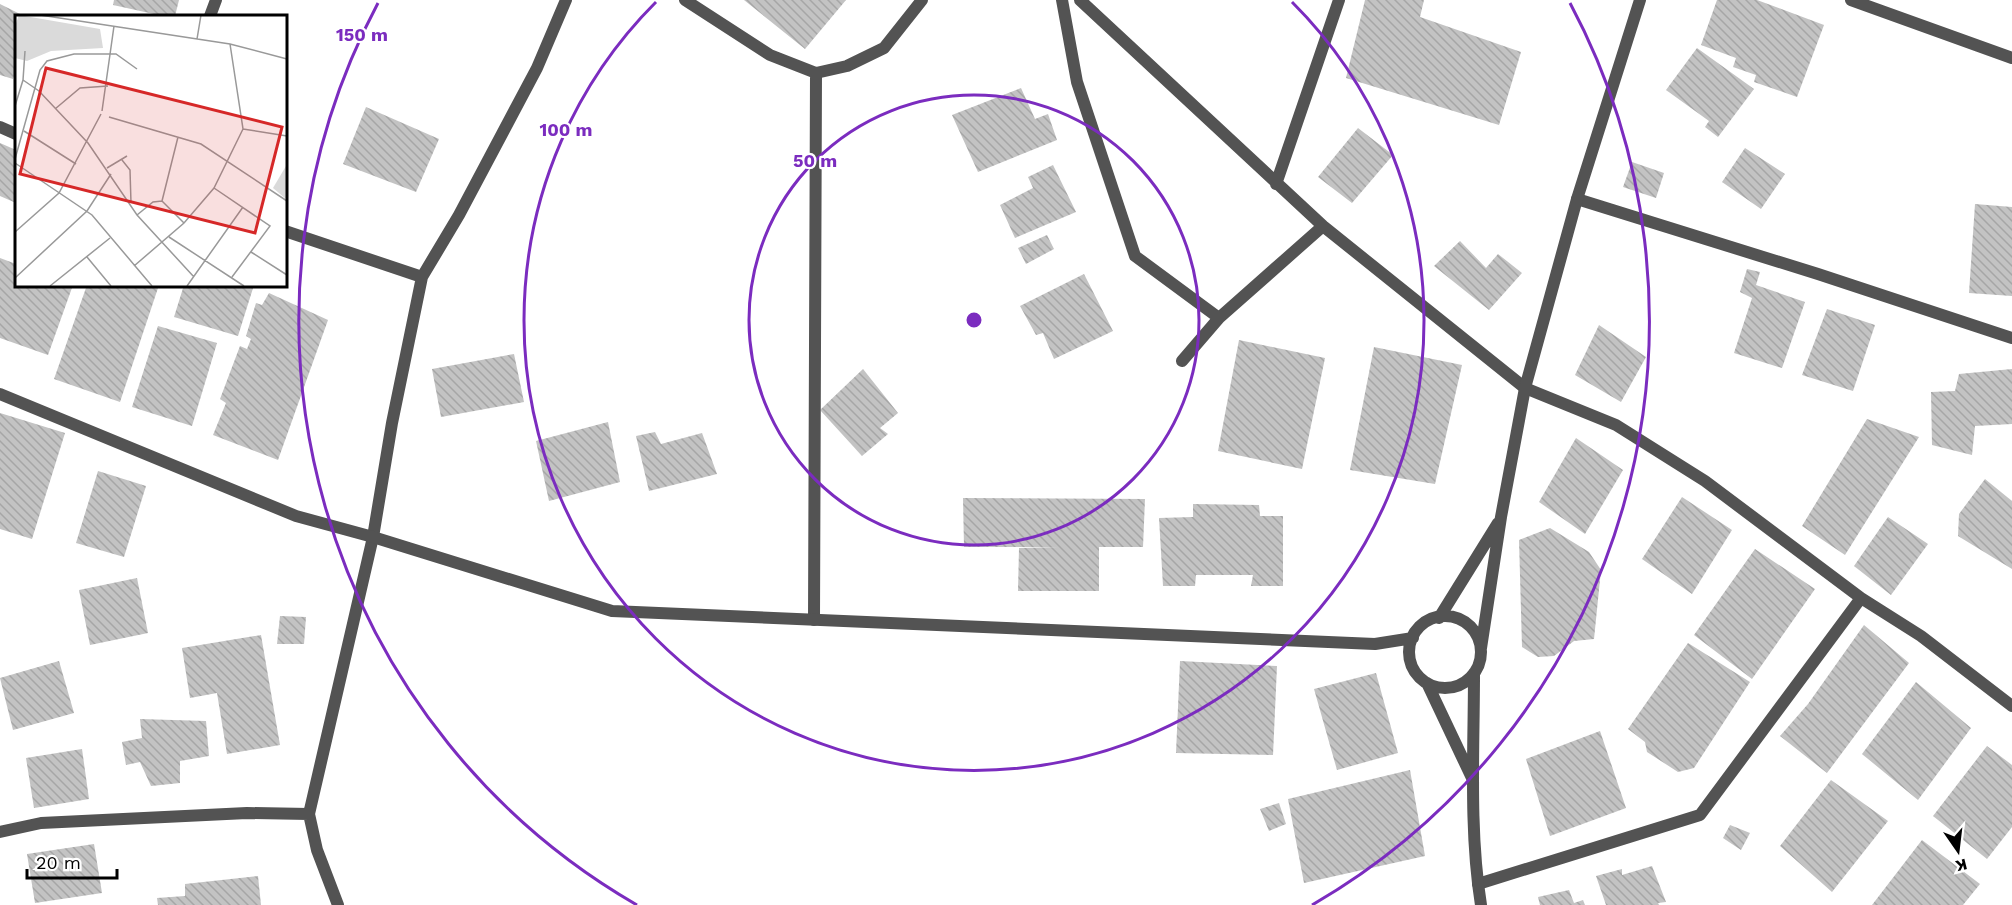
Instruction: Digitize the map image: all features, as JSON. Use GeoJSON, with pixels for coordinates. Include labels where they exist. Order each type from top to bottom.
{"type":"FeatureCollection","features":[{"type":"Feature","properties":{"kind":"street"},"geometry":{"type":"LineString","coordinates":[[210,15],[216,0]]}},
{"type":"Feature","properties":{"kind":"street"},"geometry":{"type":"LineString","coordinates":[[338,905],[317,850],[309,814],[373,537],[392,423],[422,277],[459,215],[537,68],[566,0]]}},
{"type":"Feature","properties":{"kind":"street"},"geometry":{"type":"LineString","coordinates":[[685,0],[770,54],[816,73],[847,66],[884,48],[922,0]]}},
{"type":"Feature","properties":{"kind":"street"},"geometry":{"type":"LineString","coordinates":[[1062,0],[1077,82],[1135,256],[1219,318]]}},
{"type":"Feature","properties":{"kind":"street"},"geometry":{"type":"LineString","coordinates":[[1080,0],[1323,226],[1525,388],[1617,424],[1705,481],[1861,598],[1921,636],[2012,706]]}},
{"type":"Feature","properties":{"kind":"street"},"geometry":{"type":"LineString","coordinates":[[1276,184],[1338,0]]}},
{"type":"Feature","properties":{"kind":"street"},"geometry":{"type":"LineString","coordinates":[[1481,648],[1477,635],[1469,625],[1458,619],[1444,616],[1420,626],[1409,650],[1411,663],[1417,675],[1427,683],[1440,688],[1453,688],[1465,683],[1480,662],[1501,517],[1525,388],[1577,199],[1640,0]]}},
{"type":"Feature","properties":{"kind":"street"},"geometry":{"type":"LineString","coordinates":[[1851,0],[2012,58]]}},
{"type":"Feature","properties":{"kind":"street"},"geometry":{"type":"LineString","coordinates":[[814,620],[816,73]]}},
{"type":"Feature","properties":{"kind":"street"},"geometry":{"type":"LineString","coordinates":[[0,127],[15,134]]}},
{"type":"Feature","properties":{"kind":"street"},"geometry":{"type":"LineString","coordinates":[[1577,199],[1818,274],[2012,338]]}},
{"type":"Feature","properties":{"kind":"street"},"geometry":{"type":"LineString","coordinates":[[1182,361],[1219,318],[1323,226]]}},
{"type":"Feature","properties":{"kind":"street"},"geometry":{"type":"LineString","coordinates":[[286,231],[422,277]]}},
{"type":"Feature","properties":{"kind":"street"},"geometry":{"type":"LineString","coordinates":[[0,394],[296,516],[373,537],[612,611],[1375,644],[1413,638]]}},
{"type":"Feature","properties":{"kind":"street"},"geometry":{"type":"LineString","coordinates":[[1439,618],[1501,517]]}},
{"type":"Feature","properties":{"kind":"street"},"geometry":{"type":"LineString","coordinates":[[1478,885],[1700,815],[1861,598]]}},
{"type":"Feature","properties":{"kind":"street"},"geometry":{"type":"LineString","coordinates":[[1474,673],[1473,782],[1481,905]]}},
{"type":"Feature","properties":{"kind":"street"},"geometry":{"type":"LineString","coordinates":[[1427,683],[1473,782]]}},
{"type":"Feature","properties":{"kind":"street"},"geometry":{"type":"LineString","coordinates":[[0,832],[41,823],[247,813],[309,814]]}},
{"type":"Feature","properties":{"kind":"building"},"geometry":{"type":"Polygon","coordinates":[[[114,0],[179,0],[175,15],[158,15],[113,5],[114,0]]]}},
{"type":"Feature","properties":{"kind":"building"},"geometry":{"type":"Polygon","coordinates":[[[744,0],[846,0],[805,49],[744,0]]]}},
{"type":"Feature","properties":{"kind":"building"},"geometry":{"type":"Polygon","coordinates":[[[1365,0],[1424,0],[1420,17],[1521,52],[1499,125],[1346,78],[1365,0]]]}},
{"type":"Feature","properties":{"kind":"building"},"geometry":{"type":"Polygon","coordinates":[[[1717,0],[1757,0],[1824,25],[1797,97],[1754,82],[1756,75],[1733,67],[1736,58],[1701,45],[1717,0]]]}},
{"type":"Feature","properties":{"kind":"building"},"geometry":{"type":"Polygon","coordinates":[[[0,4],[22,15],[15,15],[13,79],[0,75],[0,4]]]}},
{"type":"Feature","properties":{"kind":"building"},"geometry":{"type":"Polygon","coordinates":[[[1697,48],[1754,89],[1718,137],[1705,127],[1709,121],[1666,90],[1697,48]]]}},
{"type":"Feature","properties":{"kind":"building"},"geometry":{"type":"Polygon","coordinates":[[[1021,88],[1035,119],[1048,114],[1057,140],[978,172],[952,115],[1021,88]]]}},
{"type":"Feature","properties":{"kind":"building"},"geometry":{"type":"Polygon","coordinates":[[[366,107],[439,139],[416,192],[343,164],[366,107]]]}},
{"type":"Feature","properties":{"kind":"building"},"geometry":{"type":"Polygon","coordinates":[[[1358,128],[1393,155],[1352,203],[1318,177],[1358,128]]]}},
{"type":"Feature","properties":{"kind":"building"},"geometry":{"type":"Polygon","coordinates":[[[0,143],[15,150],[15,203],[0,196],[0,143]]]}},
{"type":"Feature","properties":{"kind":"building"},"geometry":{"type":"Polygon","coordinates":[[[1745,148],[1785,174],[1761,209],[1722,182],[1745,148]]]}},
{"type":"Feature","properties":{"kind":"building"},"geometry":{"type":"Polygon","coordinates":[[[1632,162],[1664,173],[1656,198],[1623,187],[1632,162]]]}},
{"type":"Feature","properties":{"kind":"building"},"geometry":{"type":"Polygon","coordinates":[[[1053,165],[1076,212],[1015,238],[1000,205],[1033,188],[1028,177],[1053,165]]]}},
{"type":"Feature","properties":{"kind":"building"},"geometry":{"type":"Polygon","coordinates":[[[1975,204],[2012,207],[2012,296],[1969,293],[1975,204]]]}},
{"type":"Feature","properties":{"kind":"building"},"geometry":{"type":"Polygon","coordinates":[[[1047,235],[1054,249],[1026,264],[1018,248],[1047,235]]]}},
{"type":"Feature","properties":{"kind":"building"},"geometry":{"type":"Polygon","coordinates":[[[1460,241],[1486,268],[1498,254],[1522,273],[1489,310],[1434,266],[1460,241]]]}},
{"type":"Feature","properties":{"kind":"building"},"geometry":{"type":"Polygon","coordinates":[[[0,258],[15,264],[15,286],[73,286],[48,355],[0,338],[0,258]]]}},
{"type":"Feature","properties":{"kind":"building"},"geometry":{"type":"Polygon","coordinates":[[[1747,269],[1760,272],[1756,285],[1805,302],[1782,368],[1734,353],[1752,298],[1740,292],[1747,269]]]}},
{"type":"Feature","properties":{"kind":"building"},"geometry":{"type":"Polygon","coordinates":[[[1084,274],[1113,331],[1054,359],[1043,333],[1036,335],[1020,306],[1084,274]]]}},
{"type":"Feature","properties":{"kind":"building"},"geometry":{"type":"Polygon","coordinates":[[[87,286],[159,286],[120,402],[54,379],[87,286]]]}},
{"type":"Feature","properties":{"kind":"building"},"geometry":{"type":"Polygon","coordinates":[[[184,286],[254,286],[238,336],[174,317],[184,286]]]}},
{"type":"Feature","properties":{"kind":"building"},"geometry":{"type":"Polygon","coordinates":[[[269,293],[328,320],[278,460],[213,435],[226,403],[220,399],[240,346],[247,349],[251,339],[246,336],[256,303],[262,305],[269,293]]]}},
{"type":"Feature","properties":{"kind":"building"},"geometry":{"type":"Polygon","coordinates":[[[1827,309],[1875,325],[1853,391],[1802,375],[1827,309]]]}},
{"type":"Feature","properties":{"kind":"building"},"geometry":{"type":"Polygon","coordinates":[[[1599,325],[1646,357],[1621,402],[1575,375],[1599,325]]]}},
{"type":"Feature","properties":{"kind":"building"},"geometry":{"type":"Polygon","coordinates":[[[158,326],[217,343],[192,426],[132,407],[158,326]]]}},
{"type":"Feature","properties":{"kind":"building"},"geometry":{"type":"Polygon","coordinates":[[[1239,340],[1325,358],[1302,469],[1218,451],[1239,340]]]}},
{"type":"Feature","properties":{"kind":"building"},"geometry":{"type":"Polygon","coordinates":[[[1374,347],[1462,365],[1435,484],[1350,470],[1374,347]]]}},
{"type":"Feature","properties":{"kind":"building"},"geometry":{"type":"Polygon","coordinates":[[[514,354],[524,402],[441,417],[432,369],[514,354]]]}},
{"type":"Feature","properties":{"kind":"building"},"geometry":{"type":"Polygon","coordinates":[[[863,369],[898,413],[880,428],[888,434],[862,456],[820,410],[863,369]]]}},
{"type":"Feature","properties":{"kind":"building"},"geometry":{"type":"Polygon","coordinates":[[[2012,369],[2012,424],[1975,426],[1972,455],[1932,445],[1931,392],[1955,391],[1959,374],[2012,369]]]}},
{"type":"Feature","properties":{"kind":"building"},"geometry":{"type":"Polygon","coordinates":[[[0,413],[65,433],[32,539],[0,529],[0,413]]]}},
{"type":"Feature","properties":{"kind":"building"},"geometry":{"type":"Polygon","coordinates":[[[1867,419],[1919,437],[1845,555],[1802,526],[1867,419]]]}},
{"type":"Feature","properties":{"kind":"building"},"geometry":{"type":"Polygon","coordinates":[[[608,422],[620,482],[549,501],[536,441],[608,422]]]}},
{"type":"Feature","properties":{"kind":"building"},"geometry":{"type":"Polygon","coordinates":[[[655,432],[661,444],[702,433],[717,474],[649,491],[636,436],[655,432]]]}},
{"type":"Feature","properties":{"kind":"building"},"geometry":{"type":"Polygon","coordinates":[[[1576,438],[1623,470],[1585,534],[1539,502],[1576,438]]]}},
{"type":"Feature","properties":{"kind":"building"},"geometry":{"type":"Polygon","coordinates":[[[98,471],[146,486],[124,557],[76,543],[98,471]]]}},
{"type":"Feature","properties":{"kind":"building"},"geometry":{"type":"Polygon","coordinates":[[[1985,479],[2012,501],[2012,569],[1958,536],[1959,514],[1985,479]]]}},
{"type":"Feature","properties":{"kind":"building"},"geometry":{"type":"Polygon","coordinates":[[[1682,497],[1732,530],[1692,594],[1642,559],[1682,497]]]}},
{"type":"Feature","properties":{"kind":"building"},"geometry":{"type":"Polygon","coordinates":[[[963,498],[1145,499],[1143,547],[1099,547],[1099,591],[1018,591],[1019,548],[1058,547],[964,547],[963,498]]]}},
{"type":"Feature","properties":{"kind":"building"},"geometry":{"type":"Polygon","coordinates":[[[1193,504],[1259,505],[1260,516],[1283,516],[1283,586],[1251,586],[1253,575],[1196,575],[1195,586],[1163,586],[1159,518],[1193,517],[1193,504]]]}},
{"type":"Feature","properties":{"kind":"building"},"geometry":{"type":"Polygon","coordinates":[[[1888,517],[1928,544],[1891,595],[1854,566],[1888,517]]]}},
{"type":"Feature","properties":{"kind":"building"},"geometry":{"type":"Polygon","coordinates":[[[1550,528],[1589,552],[1601,570],[1594,639],[1574,641],[1554,656],[1538,657],[1522,647],[1519,540],[1550,528]]]}},
{"type":"Feature","properties":{"kind":"building"},"geometry":{"type":"Polygon","coordinates":[[[1755,549],[1815,589],[1752,679],[1694,635],[1755,549]]]}},
{"type":"Feature","properties":{"kind":"building"},"geometry":{"type":"Polygon","coordinates":[[[137,578],[148,633],[90,645],[79,590],[137,578]]]}},
{"type":"Feature","properties":{"kind":"building"},"geometry":{"type":"Polygon","coordinates":[[[280,616],[306,617],[304,644],[277,644],[280,616]]]}},
{"type":"Feature","properties":{"kind":"building"},"geometry":{"type":"Polygon","coordinates":[[[1864,625],[1909,663],[1827,773],[1780,736],[1808,704],[1864,625]]]}},
{"type":"Feature","properties":{"kind":"building"},"geometry":{"type":"Polygon","coordinates":[[[261,635],[280,745],[227,754],[217,693],[190,698],[182,648],[261,635]]]}},
{"type":"Feature","properties":{"kind":"building"},"geometry":{"type":"Polygon","coordinates":[[[1688,643],[1750,682],[1694,768],[1678,772],[1647,752],[1645,742],[1628,729],[1688,643]]]}},
{"type":"Feature","properties":{"kind":"building"},"geometry":{"type":"Polygon","coordinates":[[[59,661],[74,713],[13,730],[0,678],[59,661]]]}},
{"type":"Feature","properties":{"kind":"building"},"geometry":{"type":"Polygon","coordinates":[[[1180,661],[1277,666],[1273,755],[1176,753],[1180,661]]]}},
{"type":"Feature","properties":{"kind":"building"},"geometry":{"type":"Polygon","coordinates":[[[1376,673],[1398,753],[1337,770],[1314,689],[1376,673]]]}},
{"type":"Feature","properties":{"kind":"building"},"geometry":{"type":"Polygon","coordinates":[[[1916,682],[1971,728],[1918,800],[1862,754],[1916,682]]]}},
{"type":"Feature","properties":{"kind":"building"},"geometry":{"type":"Polygon","coordinates":[[[140,719],[206,721],[209,756],[180,761],[180,783],[151,786],[140,762],[126,765],[122,742],[142,738],[140,719]]]}},
{"type":"Feature","properties":{"kind":"building"},"geometry":{"type":"Polygon","coordinates":[[[1600,731],[1626,808],[1550,836],[1526,759],[1600,731]]]}},
{"type":"Feature","properties":{"kind":"building"},"geometry":{"type":"Polygon","coordinates":[[[1987,746],[2012,765],[2012,827],[1987,859],[1933,816],[1987,746]]]}},
{"type":"Feature","properties":{"kind":"building"},"geometry":{"type":"Polygon","coordinates":[[[82,749],[89,799],[34,808],[26,758],[82,749]]]}},
{"type":"Feature","properties":{"kind":"building"},"geometry":{"type":"Polygon","coordinates":[[[1410,770],[1425,856],[1304,883],[1288,799],[1410,770]]]}},
{"type":"Feature","properties":{"kind":"building"},"geometry":{"type":"Polygon","coordinates":[[[1831,780],[1888,821],[1832,892],[1780,846],[1831,780]]]}},
{"type":"Feature","properties":{"kind":"building"},"geometry":{"type":"Polygon","coordinates":[[[1279,803],[1286,824],[1269,831],[1260,809],[1279,803]]]}},
{"type":"Feature","properties":{"kind":"building"},"geometry":{"type":"Polygon","coordinates":[[[1730,825],[1750,833],[1741,850],[1723,838],[1730,825]]]}},
{"type":"Feature","properties":{"kind":"building"},"geometry":{"type":"Polygon","coordinates":[[[1922,840],[1980,884],[1963,905],[1872,905],[1922,840]]]}},
{"type":"Feature","properties":{"kind":"building"},"geometry":{"type":"Polygon","coordinates":[[[94,844],[102,893],[35,903],[27,854],[94,844]]]}},
{"type":"Feature","properties":{"kind":"building"},"geometry":{"type":"Polygon","coordinates":[[[1652,866],[1666,902],[1658,903],[1659,905],[1606,905],[1596,876],[1622,869],[1622,875],[1652,866]]]}},
{"type":"Feature","properties":{"kind":"building"},"geometry":{"type":"Polygon","coordinates":[[[258,876],[261,905],[158,905],[157,898],[185,896],[185,884],[258,876]]]}},
{"type":"Feature","properties":{"kind":"building"},"geometry":{"type":"Polygon","coordinates":[[[1569,890],[1574,903],[1583,900],[1585,905],[1540,905],[1538,897],[1569,890]]]}}]}
